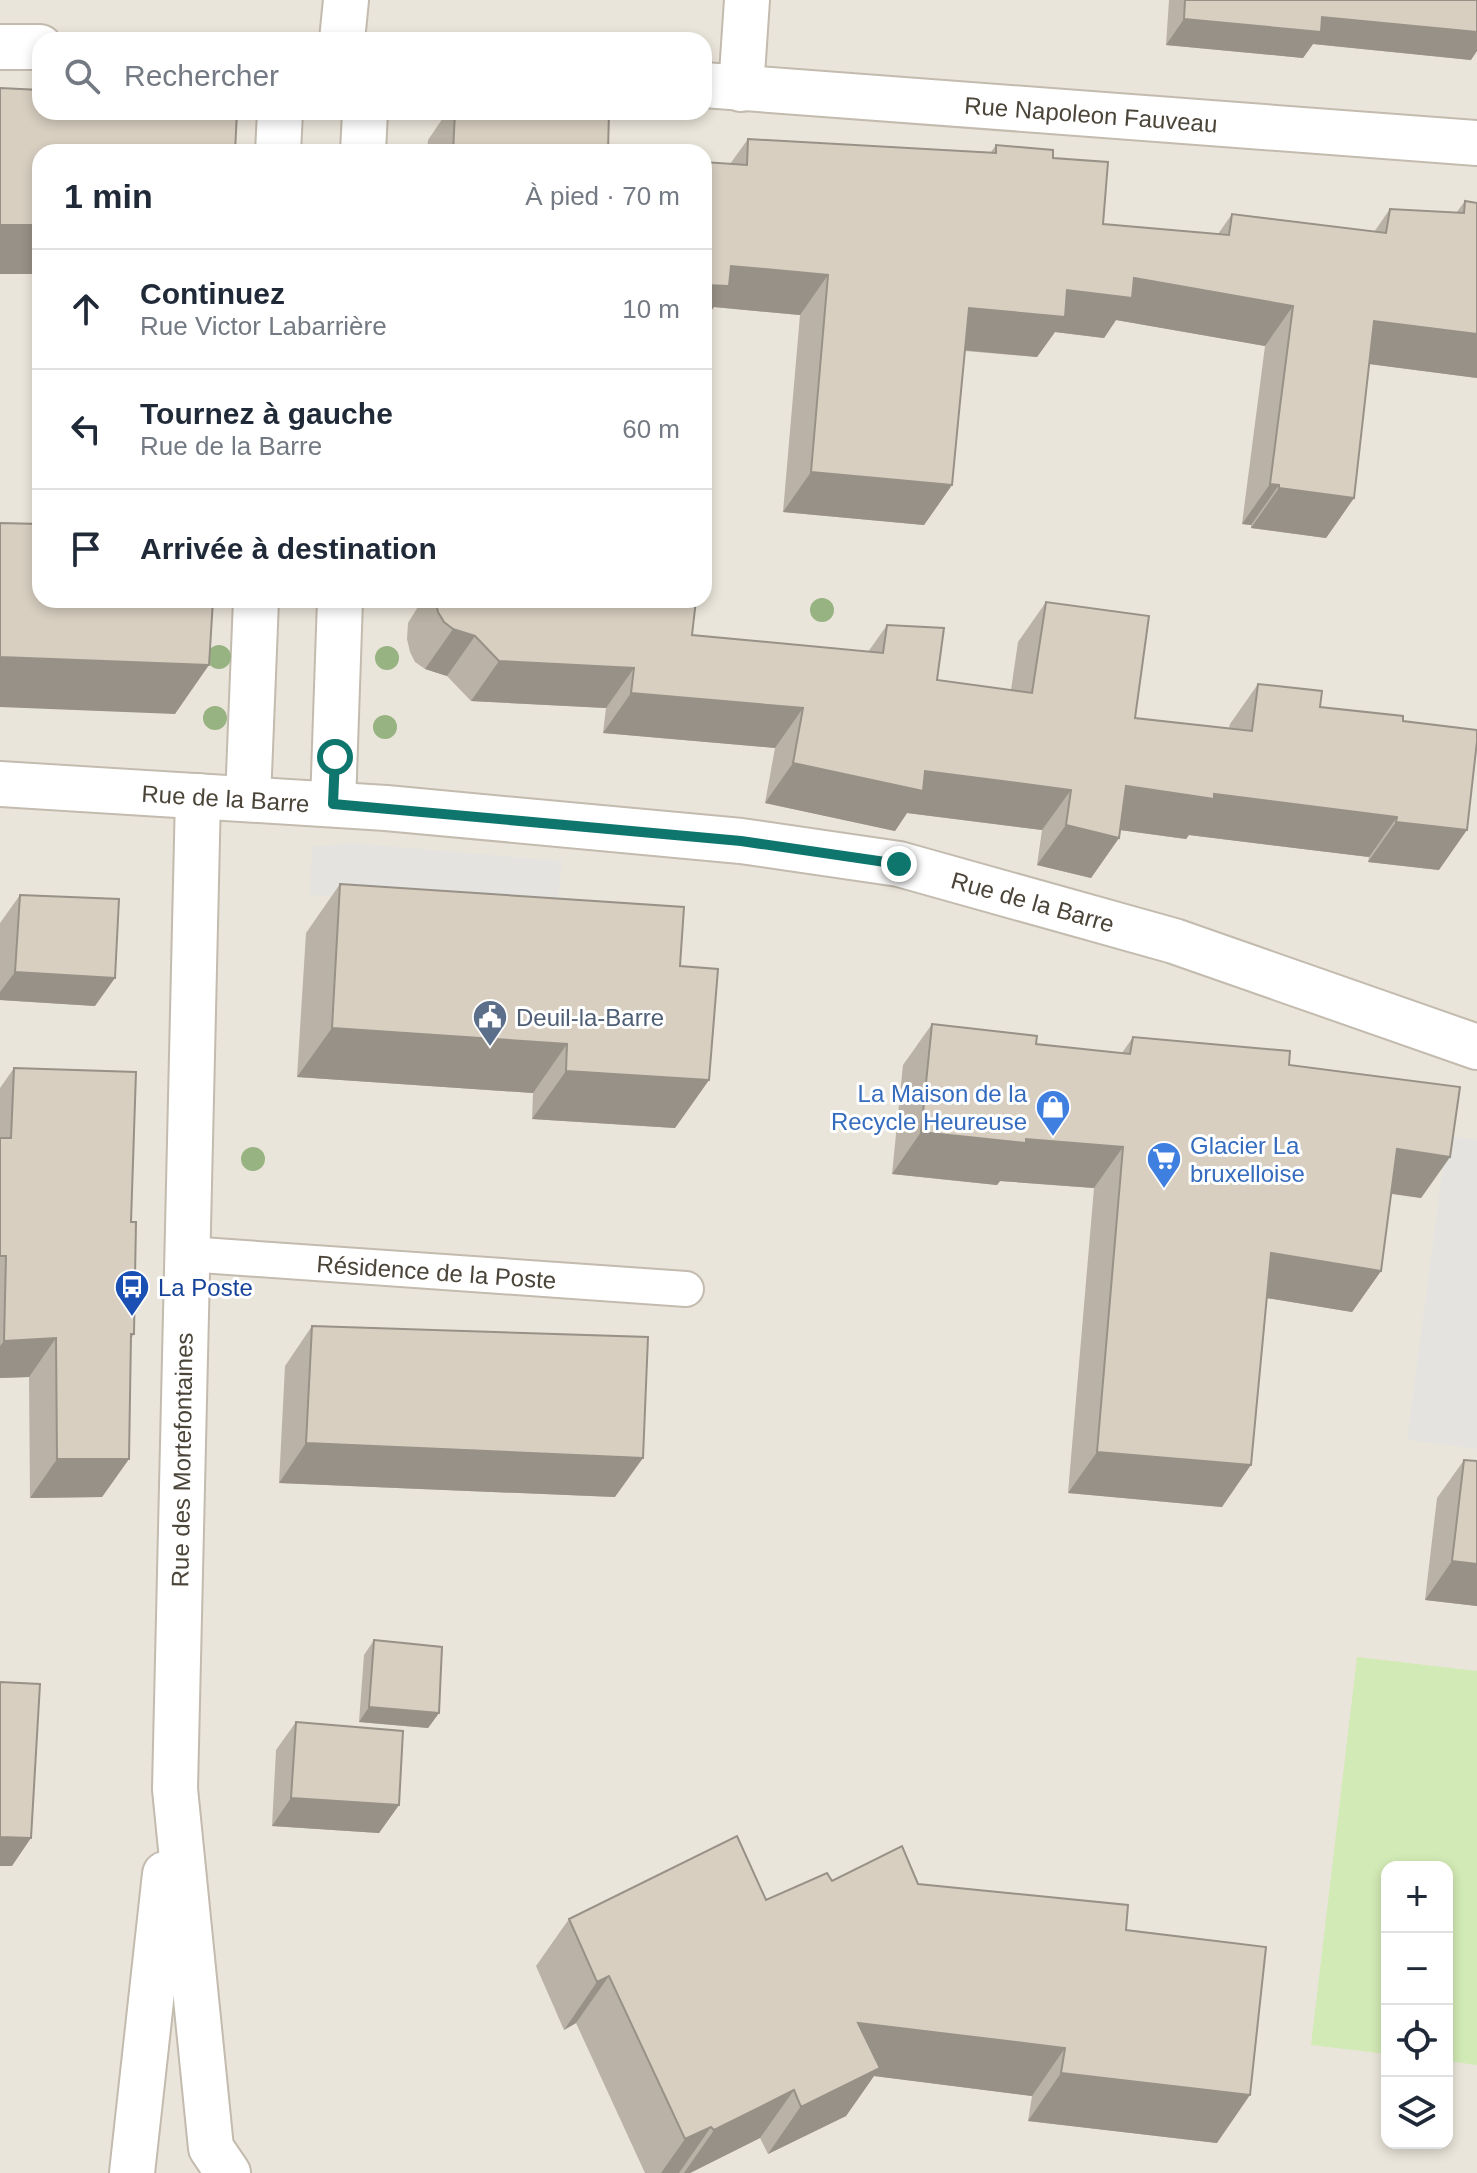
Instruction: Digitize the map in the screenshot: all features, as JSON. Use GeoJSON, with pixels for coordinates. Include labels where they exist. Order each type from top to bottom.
{"type":"FeatureCollection","features":[{"type":"Feature","properties":{"kind":"street"},"geometry":{"type":"LineString","coordinates":[[343,32],[346,0]]}},
{"type":"Feature","properties":{"kind":"street"},"geometry":{"type":"LineString","coordinates":[[723,87],[747,0]]}},
{"type":"Feature","properties":{"kind":"street"},"geometry":{"type":"LineString","coordinates":[[0,47],[32,47]]}},
{"type":"Feature","properties":{"kind":"street","name":"Rue Napoleon Fauveau"},"geometry":{"type":"LineString","coordinates":[[723,87],[1477,143]]}},
{"type":"Feature","properties":{"kind":"street"},"geometry":{"type":"LineString","coordinates":[[278,144],[280,120]]}},
{"type":"Feature","properties":{"kind":"street"},"geometry":{"type":"LineString","coordinates":[[363,144],[365,120]]}},
{"type":"Feature","properties":{"kind":"street"},"geometry":{"type":"LineString","coordinates":[[248,799],[256,608]]}},
{"type":"Feature","properties":{"kind":"street"},"geometry":{"type":"LineString","coordinates":[[333,804],[340,608]]}},
{"type":"Feature","properties":{"kind":"street","name":"Rue de la Barre"},"geometry":{"type":"LineString","coordinates":[[0,784],[333,804],[741,841],[899,864],[1174,941],[1477,1047]]}},
{"type":"Feature","properties":{"kind":"street","name":"Rue des Mortefontaines"},"geometry":{"type":"LineString","coordinates":[[132,2173],[175,1789],[198,796]]}},
{"type":"Feature","properties":{"kind":"street","name":"Rue des Mortefontaines"},"geometry":{"type":"LineString","coordinates":[[175,1789],[211,2148],[228,2173]]}},
{"type":"Feature","properties":{"kind":"lane","name":"Résidence de la Poste"},"geometry":{"type":"LineString","coordinates":[[187,1254],[686,1289]]}},
{"type":"Feature","properties":{"kind":"shaded area"},"geometry":{"type":"Polygon","coordinates":[[[0,0],[1477,0],[1477,2173],[0,2173],[0,0]]]}},
{"type":"Feature","properties":{"kind":"shaded area"},"geometry":{"type":"Polygon","coordinates":[[[350,843],[562,861],[557,911],[310,895],[312,847],[350,843]]]}},
{"type":"Feature","properties":{"kind":"shaded area"},"geometry":{"type":"Polygon","coordinates":[[[1447,1135],[1477,1140],[1477,1449],[1407,1440],[1447,1135]]]}},
{"type":"Feature","properties":{"kind":"green space"},"geometry":{"type":"Polygon","coordinates":[[[1357,1657],[1477,1671],[1477,2065],[1453,2062],[1453,1861],[1381,1861],[1381,2053],[1311,2045],[1357,1657]]]}},
{"type":"Feature","properties":{"kind":"building"},"geometry":{"type":"Polygon","coordinates":[[[1185,0],[1477,0],[1477,32],[1322,17],[1321,32],[1184,19],[1185,0]]]}},
{"type":"Feature","properties":{"kind":"building"},"geometry":{"type":"Polygon","coordinates":[[[0,88],[32,90],[32,120],[237,120],[235,144],[32,144],[32,225],[0,225],[0,88]]]}},
{"type":"Feature","properties":{"kind":"building"},"geometry":{"type":"Polygon","coordinates":[[[455,120],[609,120],[608,144],[453,144],[455,120]]]}},
{"type":"Feature","properties":{"kind":"building"},"geometry":{"type":"Polygon","coordinates":[[[748,139],[996,153],[996,145],[1053,150],[1053,158],[1108,162],[1103,224],[1229,235],[1232,214],[1386,233],[1390,209],[1464,213],[1465,201],[1477,203],[1477,334],[1374,321],[1354,498],[1279,488],[1279,485],[1270,484],[1293,306],[1134,278],[1132,298],[1067,290],[1065,317],[969,308],[952,485],[811,472],[828,275],[731,266],[729,286],[712,285],[712,163],[747,165],[748,139]]]}},
{"type":"Feature","properties":{"kind":"building"},"geometry":{"type":"Polygon","coordinates":[[[0,523],[32,524],[32,608],[213,608],[209,665],[0,657],[0,523]]]}},
{"type":"Feature","properties":{"kind":"building"},"geometry":{"type":"Polygon","coordinates":[[[1046,602],[1149,616],[1135,718],[1252,731],[1258,684],[1322,691],[1320,707],[1403,716],[1403,721],[1477,730],[1467,830],[1396,822],[1397,817],[1214,794],[1214,799],[1126,786],[1119,838],[1066,825],[1071,790],[925,771],[923,791],[793,763],[803,708],[631,693],[634,668],[499,661],[475,636],[453,629],[437,608],[695,608],[692,635],[883,653],[887,625],[944,628],[937,680],[1032,693],[1046,602]]]}},
{"type":"Feature","properties":{"kind":"building"},"geometry":{"type":"Polygon","coordinates":[[[340,884],[684,907],[680,966],[718,969],[709,1080],[566,1071],[567,1044],[332,1028],[340,884]]]}},
{"type":"Feature","properties":{"kind":"building"},"geometry":{"type":"Polygon","coordinates":[[[20,895],[119,899],[115,978],[15,972],[20,895]]]}},
{"type":"Feature","properties":{"kind":"building"},"geometry":{"type":"Polygon","coordinates":[[[932,1024],[1037,1036],[1036,1044],[1130,1054],[1133,1037],[1290,1051],[1289,1065],[1460,1087],[1450,1157],[1397,1149],[1381,1271],[1271,1253],[1251,1465],[1097,1452],[1123,1147],[1026,1139],[1026,1143],[921,1132],[932,1024]]]}},
{"type":"Feature","properties":{"kind":"building"},"geometry":{"type":"Polygon","coordinates":[[[14,1068],[136,1072],[131,1222],[136,1222],[134,1334],[131,1334],[129,1459],[57,1459],[56,1338],[4,1341],[6,1256],[0,1256],[0,1138],[11,1138],[14,1068]]]}},
{"type":"Feature","properties":{"kind":"building"},"geometry":{"type":"Polygon","coordinates":[[[312,1326],[648,1337],[643,1458],[306,1443],[312,1326]]]}},
{"type":"Feature","properties":{"kind":"building"},"geometry":{"type":"Polygon","coordinates":[[[1464,1460],[1477,1461],[1477,1564],[1452,1561],[1464,1460]]]}},
{"type":"Feature","properties":{"kind":"building"},"geometry":{"type":"Polygon","coordinates":[[[374,1640],[442,1647],[439,1713],[369,1707],[374,1640]]]}},
{"type":"Feature","properties":{"kind":"building"},"geometry":{"type":"Polygon","coordinates":[[[0,1682],[40,1684],[31,1838],[0,1837],[0,1682]]]}},
{"type":"Feature","properties":{"kind":"building"},"geometry":{"type":"Polygon","coordinates":[[[296,1722],[403,1731],[399,1805],[291,1798],[296,1722]]]}},
{"type":"Feature","properties":{"kind":"building"},"geometry":{"type":"Polygon","coordinates":[[[737,1836],[766,1900],[827,1873],[832,1881],[902,1846],[918,1884],[1128,1905],[1126,1930],[1266,1947],[1250,2095],[1061,2073],[1065,2048],[858,2023],[880,2068],[801,2107],[794,2090],[714,2130],[711,2127],[685,2139],[609,1976],[597,1982],[569,1919],[737,1836]]]}},
{"type":"Feature","properties":{"kind":"place","name":"Deuil-la-Barre"},"geometry":{"type":"Point","coordinates":[490,1048]}},
{"type":"Feature","properties":{"kind":"place","name":"La Maison de la Recycle Heureuse"},"geometry":{"type":"Point","coordinates":[1053,1138]}},
{"type":"Feature","properties":{"kind":"place","name":"Glacier La bruxelloise"},"geometry":{"type":"Point","coordinates":[1164,1190]}},
{"type":"Feature","properties":{"kind":"place","name":"La Poste"},"geometry":{"type":"Point","coordinates":[132,1318]}},
{"type":"Feature","properties":{"kind":"route"},"geometry":{"type":"LineString","coordinates":[[335,757],[333,804],[741,841],[899,864]]}}]}
